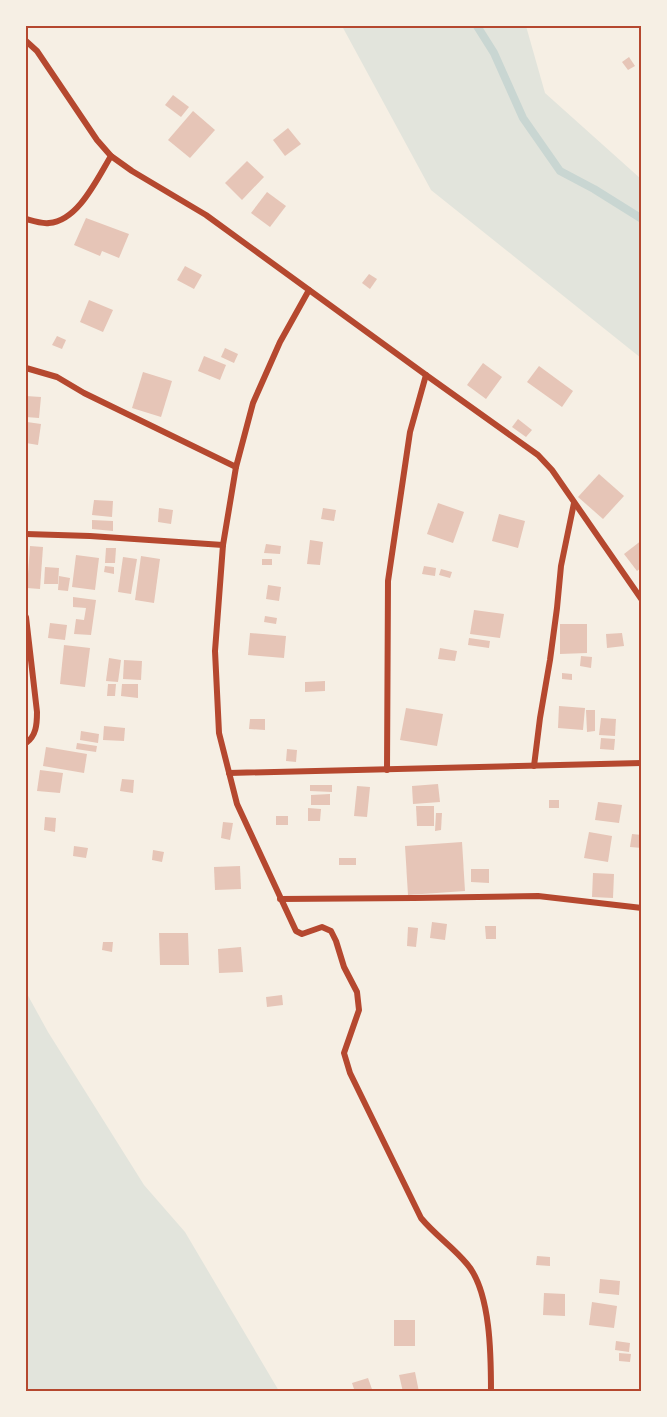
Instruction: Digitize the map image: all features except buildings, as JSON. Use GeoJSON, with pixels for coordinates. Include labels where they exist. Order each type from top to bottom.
{"type":"FeatureCollection","features":[{"type":"Feature","properties":{"kind":"street"},"geometry":{"type":"LineString","coordinates":[[26,41],[37,51],[97,140],[111,156],[206,215],[538,455],[552,470],[642,600]]}},
{"type":"Feature","properties":{"kind":"street"},"geometry":{"type":"LineString","coordinates":[[26,219],[48,223],[64,220],[77,209],[111,156]]}},
{"type":"Feature","properties":{"kind":"street"},"geometry":{"type":"LineString","coordinates":[[309,290],[280,342],[253,403],[236,467],[223,545],[215,651],[219,733],[237,804],[296,931],[302,934],[321,927],[331,931],[344,967],[357,992],[359,1010],[344,1053],[350,1073],[421,1218],[469,1266],[481,1290],[489,1330],[491,1392]]}},
{"type":"Feature","properties":{"kind":"street"},"geometry":{"type":"LineString","coordinates":[[26,368],[57,377],[84,393],[236,467]]}},
{"type":"Feature","properties":{"kind":"street"},"geometry":{"type":"LineString","coordinates":[[387,770],[388,581],[410,432],[426,375]]}},
{"type":"Feature","properties":{"kind":"street"},"geometry":{"type":"LineString","coordinates":[[534,766],[561,566],[574,503]]}},
{"type":"Feature","properties":{"kind":"street"},"geometry":{"type":"LineString","coordinates":[[26,534],[223,545]]}},
{"type":"Feature","properties":{"kind":"street"},"geometry":{"type":"LineString","coordinates":[[26,617],[37,724],[32,737],[26,743]]}},
{"type":"Feature","properties":{"kind":"street"},"geometry":{"type":"LineString","coordinates":[[230,773],[642,763]]}},
{"type":"Feature","properties":{"kind":"street"},"geometry":{"type":"LineString","coordinates":[[280,899],[538,896],[642,908]]}},
{"type":"Feature","properties":{"kind":"shaded area"},"geometry":{"type":"Polygon","coordinates":[[[342,26],[526,26],[545,93],[641,179],[641,358],[431,190],[342,26]]]}},
{"type":"Feature","properties":{"kind":"shaded area"},"geometry":{"type":"Polygon","coordinates":[[[26,992],[48,1032],[144,1185],[185,1232],[279,1391],[26,1391],[26,992]]]}},
{"type":"Feature","properties":{"kind":"waterway"},"geometry":{"type":"LineString","coordinates":[[477,26],[494,53],[523,118],[560,171],[642,219]]}}]}
